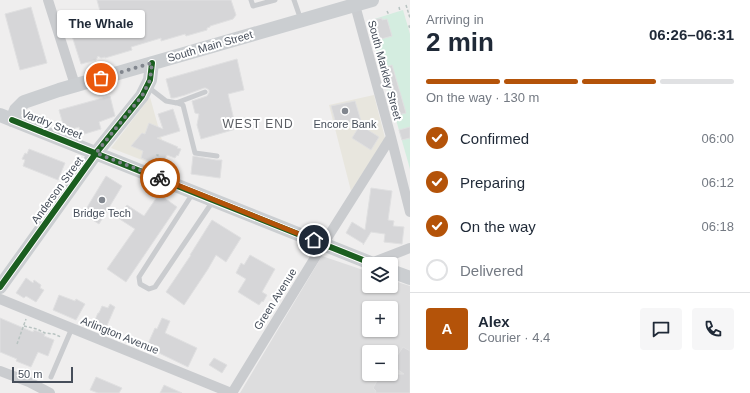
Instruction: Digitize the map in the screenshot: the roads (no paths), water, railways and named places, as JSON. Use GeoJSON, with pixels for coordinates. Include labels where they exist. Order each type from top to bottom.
{"type":"FeatureCollection","features":[{"type":"Feature","properties":{"kind":"main road","name":"South Main Street"},"geometry":{"type":"LineString","coordinates":[[6,117],[24,102],[75,85],[301,20],[354,2],[372,0]]}},
{"type":"Feature","properties":{"kind":"main road","name":"Anderson Street"},"geometry":{"type":"LineString","coordinates":[[0,287],[96,153],[142,96],[150,80],[152,63]]}},
{"type":"Feature","properties":{"kind":"main road","name":"Vardry Street"},"geometry":{"type":"LineString","coordinates":[[6,117],[324,243],[362,260]]}},
{"type":"Feature","properties":{"kind":"main road"},"geometry":{"type":"LineString","coordinates":[[398,274],[410,278]]}},
{"type":"Feature","properties":{"kind":"street"},"geometry":{"type":"LineString","coordinates":[[48,0],[75,85]]}},
{"type":"Feature","properties":{"kind":"street","name":"South Markley Street"},"geometry":{"type":"LineString","coordinates":[[354,2],[410,212]]}},
{"type":"Feature","properties":{"kind":"street","name":"Green Avenue"},"geometry":{"type":"LineString","coordinates":[[231,393],[391,137]]}},
{"type":"Feature","properties":{"kind":"street"},"geometry":{"type":"LineString","coordinates":[[389,257],[410,248]]}},
{"type":"Feature","properties":{"kind":"street","name":"Arlington Avenue"},"geometry":{"type":"LineString","coordinates":[[0,299],[231,393]]}},
{"type":"Feature","properties":{"kind":"street"},"geometry":{"type":"LineString","coordinates":[[0,371],[29,382],[50,393]]}},
{"type":"Feature","properties":{"kind":"lane"},"geometry":{"type":"LineString","coordinates":[[251,0],[253,6],[274,0]]}},
{"type":"Feature","properties":{"kind":"lane"},"geometry":{"type":"LineString","coordinates":[[294,0],[301,20]]}},
{"type":"Feature","properties":{"kind":"lane"},"geometry":{"type":"LineString","coordinates":[[147,87],[166,101],[183,105],[195,153],[217,156]]}},
{"type":"Feature","properties":{"kind":"lane"},"geometry":{"type":"LineString","coordinates":[[176,103],[205,92]]}},
{"type":"Feature","properties":{"kind":"lane"},"geometry":{"type":"LineString","coordinates":[[194,192],[139,277],[140,284],[149,289],[155,287],[214,200]]}},
{"type":"Feature","properties":{"kind":"lane"},"geometry":{"type":"LineString","coordinates":[[50,377],[72,328]]}},
{"type":"Feature","properties":{"kind":"place","name":"The Whale"},"geometry":{"type":"Point","coordinates":[101,78]}},
{"type":"Feature","properties":{"kind":"place","name":"Encore Bank"},"geometry":{"type":"Point","coordinates":[345,111]}},
{"type":"Feature","properties":{"kind":"place","name":"Bridge Tech"},"geometry":{"type":"Point","coordinates":[102,200]}},
{"type":"Feature","properties":{"kind":"district","name":"WEST END"},"geometry":{"type":"Point","coordinates":[258,124]}}]}
